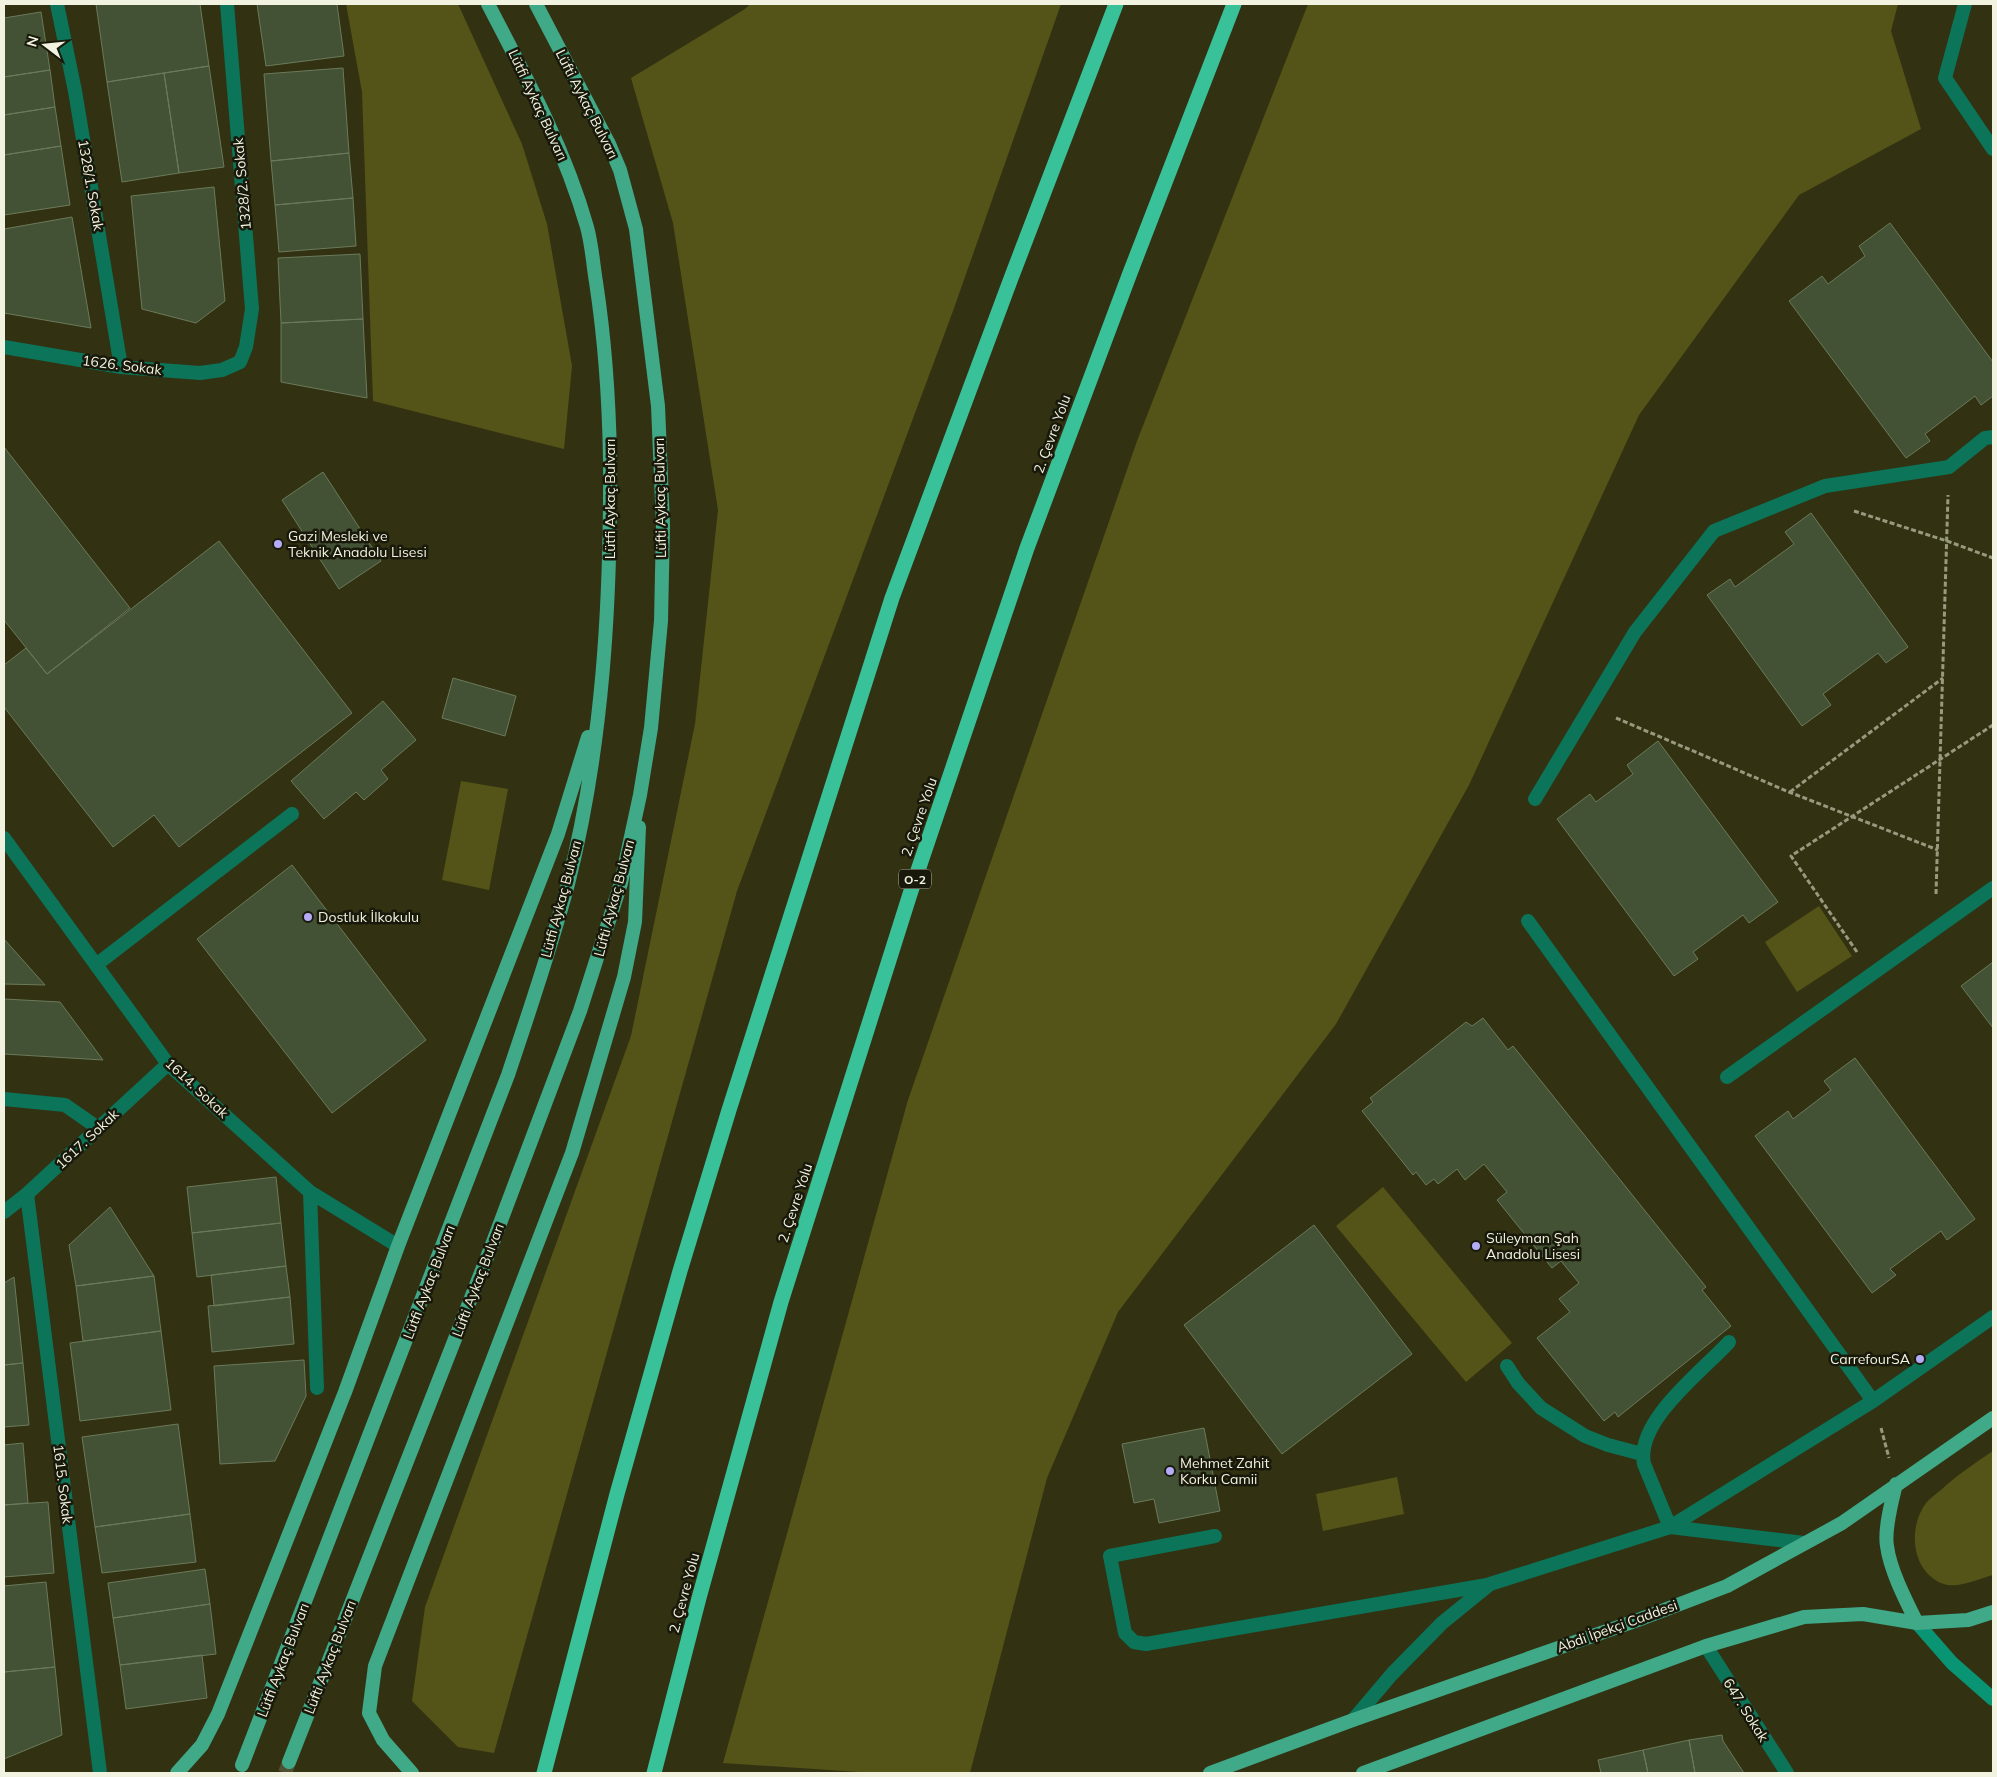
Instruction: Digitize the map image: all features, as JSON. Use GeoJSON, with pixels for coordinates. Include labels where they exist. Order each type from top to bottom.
{"type":"FeatureCollection","features":[{"type":"Feature","properties":{"kind":"highway"},"geometry":{"type":"LineString","coordinates":[[544,1773],[617,1494],[680,1271],[729,1110],[892,598],[1116,4]]}},
{"type":"Feature","properties":{"kind":"highway","name":"2. Çevre Yolu"},"geometry":{"type":"LineString","coordinates":[[654,1773],[699,1598],[781,1302],[910,894],[1027,548],[1133,264],[1234,4]]}},
{"type":"Feature","properties":{"kind":"main road","name":"Lütfi Aykaç Bulvarı"},"geometry":{"type":"LineString","coordinates":[[242,1765],[508,1075],[568,883],[588,784],[601,694],[606,644],[611,539],[609,396],[600,310],[588,231],[571,174],[545,114],[488,4]]}},
{"type":"Feature","properties":{"kind":"main road","name":"Lüfti Aykaç Bulvarı"},"geometry":{"type":"LineString","coordinates":[[289,1762],[493,1242],[580,1011],[620,883],[640,795],[651,728],[661,621],[663,525],[658,406],[636,230],[620,170],[609,144],[536,4]]}},
{"type":"Feature","properties":{"kind":"main road"},"geometry":{"type":"LineString","coordinates":[[177,1773],[202,1746],[218,1714],[345,1392],[398,1246],[558,834],[601,694]]}},
{"type":"Feature","properties":{"kind":"main road"},"geometry":{"type":"LineString","coordinates":[[412,1773],[383,1740],[369,1713],[375,1666],[572,1153],[624,977],[635,922],[640,795]]}},
{"type":"Feature","properties":{"kind":"main road","name":"Abdi İpekçi Caddesi"},"geometry":{"type":"LineString","coordinates":[[1210,1773],[1352,1720],[1638,1620],[1727,1586],[1842,1523],[1993,1418]]}},
{"type":"Feature","properties":{"kind":"main road"},"geometry":{"type":"LineString","coordinates":[[1896,1484],[1891,1504],[1886,1546],[1899,1585],[1917,1623],[1952,1663],[1993,1699]]}},
{"type":"Feature","properties":{"kind":"main road"},"geometry":{"type":"LineString","coordinates":[[1363,1773],[1706,1646],[1804,1617],[1863,1614],[1917,1623],[1968,1620],[1993,1612]]}},
{"type":"Feature","properties":{"kind":"street","name":"1328/1. Sokak"},"geometry":{"type":"LineString","coordinates":[[57,4],[75,90],[121,367]]}},
{"type":"Feature","properties":{"kind":"street","name":"1328/2. Sokak"},"geometry":{"type":"LineString","coordinates":[[227,4],[252,309],[246,347],[240,362]]}},
{"type":"Feature","properties":{"kind":"street"},"geometry":{"type":"LineString","coordinates":[[1965,4],[1945,78],[1993,149]]}},
{"type":"Feature","properties":{"kind":"street","name":"1626. Sokak"},"geometry":{"type":"LineString","coordinates":[[4,347],[121,367],[200,373],[222,370],[240,362]]}},
{"type":"Feature","properties":{"kind":"street"},"geometry":{"type":"LineString","coordinates":[[1535,799],[1635,632],[1714,531],[1825,486],[1949,467],[1985,438],[1993,438]]}},
{"type":"Feature","properties":{"kind":"street"},"geometry":{"type":"LineString","coordinates":[[96,965],[292,814]]}},
{"type":"Feature","properties":{"kind":"street","name":"1614. Sokak"},"geometry":{"type":"LineString","coordinates":[[4,838],[168,1064],[310,1192],[398,1246]]}},
{"type":"Feature","properties":{"kind":"street"},"geometry":{"type":"LineString","coordinates":[[1727,1077],[1993,888]]}},
{"type":"Feature","properties":{"kind":"street"},"geometry":{"type":"LineString","coordinates":[[1528,920],[1873,1401]]}},
{"type":"Feature","properties":{"kind":"street","name":"1617. Sokak"},"geometry":{"type":"LineString","coordinates":[[4,1212],[27,1194],[168,1064]]}},
{"type":"Feature","properties":{"kind":"street"},"geometry":{"type":"LineString","coordinates":[[4,1100],[65,1105],[98,1128]]}},
{"type":"Feature","properties":{"kind":"street"},"geometry":{"type":"LineString","coordinates":[[310,1192],[317,1388]]}},
{"type":"Feature","properties":{"kind":"street","name":"1615. Sokak"},"geometry":{"type":"LineString","coordinates":[[27,1194],[100,1773]]}},
{"type":"Feature","properties":{"kind":"street"},"geometry":{"type":"LineString","coordinates":[[1216,1536],[1110,1556],[1125,1633],[1134,1642],[1146,1644],[1490,1584],[1670,1527],[1873,1401],[1993,1317]]}},
{"type":"Feature","properties":{"kind":"street"},"geometry":{"type":"LineString","coordinates":[[1670,1527],[1644,1464],[1642,1454],[1654,1422],[1682,1388],[1729,1342]]}},
{"type":"Feature","properties":{"kind":"street"},"geometry":{"type":"LineString","coordinates":[[1507,1366],[1518,1383],[1542,1408],[1585,1436],[1608,1445],[1642,1454]]}},
{"type":"Feature","properties":{"kind":"street"},"geometry":{"type":"LineString","coordinates":[[1670,1527],[1804,1543]]}},
{"type":"Feature","properties":{"kind":"street"},"geometry":{"type":"LineString","coordinates":[[1352,1720],[1392,1674],[1442,1623],[1490,1584]]}},
{"type":"Feature","properties":{"kind":"street","name":"647. Sokak"},"geometry":{"type":"LineString","coordinates":[[1706,1646],[1786,1773]]}},
{"type":"Feature","properties":{"kind":"path"},"geometry":{"type":"LineString","coordinates":[[1935,929],[1949,467]]}},
{"type":"Feature","properties":{"kind":"path"},"geometry":{"type":"LineString","coordinates":[[1848,509],[1993,558]]}},
{"type":"Feature","properties":{"kind":"path"},"geometry":{"type":"LineString","coordinates":[[1789,792],[1943,678]]}},
{"type":"Feature","properties":{"kind":"path"},"geometry":{"type":"LineString","coordinates":[[1590,707],[1789,792],[1938,850]]}},
{"type":"Feature","properties":{"kind":"path"},"geometry":{"type":"LineString","coordinates":[[1872,974],[1792,856],[1993,725]]}},
{"type":"Feature","properties":{"kind":"path"},"geometry":{"type":"LineString","coordinates":[[1873,1401],[1896,1484]]}},
{"type":"Feature","properties":{"kind":"shaded area"},"geometry":{"type":"Polygon","coordinates":[[[346,4],[458,4],[522,144],[547,224],[572,366],[564,449],[373,401],[362,92],[346,4]]]}},
{"type":"Feature","properties":{"kind":"shaded area"},"geometry":{"type":"Polygon","coordinates":[[[750,4],[1061,4],[953,311],[737,891],[494,1753],[458,1747],[412,1701],[425,1607],[631,1036],[695,724],[718,510],[673,223],[631,78],[745,9],[750,4]]]}},
{"type":"Feature","properties":{"kind":"shaded area"},"geometry":{"type":"Polygon","coordinates":[[[1308,4],[1898,4],[1891,31],[1921,129],[1799,195],[1639,415],[1469,785],[1336,1024],[1118,1312],[1047,1478],[970,1773],[874,1773],[723,1763],[908,1100],[1137,441],[1308,4]]]}},
{"type":"Feature","properties":{"kind":"shaded area"},"geometry":{"type":"Polygon","coordinates":[[[461,781],[508,789],[489,890],[442,880],[461,781]]]}},
{"type":"Feature","properties":{"kind":"shaded area"},"geometry":{"type":"Polygon","coordinates":[[[1819,906],[1852,956],[1797,992],[1765,942],[1819,906]]]}},
{"type":"Feature","properties":{"kind":"shaded area"},"geometry":{"type":"Polygon","coordinates":[[[1383,1187],[1512,1343],[1466,1382],[1336,1226],[1383,1187]]]}},
{"type":"Feature","properties":{"kind":"shaded area"},"geometry":{"type":"Polygon","coordinates":[[[1993,1451],[1993,1575],[1960,1585],[1941,1583],[1931,1577],[1923,1568],[1918,1558],[1915,1535],[1920,1513],[1931,1498],[1960,1474],[1993,1451]]]}},
{"type":"Feature","properties":{"kind":"shaded area"},"geometry":{"type":"Polygon","coordinates":[[[1397,1477],[1404,1514],[1323,1531],[1316,1494],[1397,1477]]]}},
{"type":"Feature","properties":{"kind":"building"},"geometry":{"type":"Polygon","coordinates":[[[96,4],[200,4],[209,66],[107,82],[96,4]]]}},
{"type":"Feature","properties":{"kind":"building"},"geometry":{"type":"Polygon","coordinates":[[[257,4],[337,4],[344,56],[266,66],[257,4]]]}},
{"type":"Feature","properties":{"kind":"building"},"geometry":{"type":"Polygon","coordinates":[[[41,12],[50,70],[4,77],[4,18],[41,12]]]}},
{"type":"Feature","properties":{"kind":"building"},"geometry":{"type":"Polygon","coordinates":[[[209,66],[224,167],[179,173],[164,73],[209,66]]]}},
{"type":"Feature","properties":{"kind":"building"},"geometry":{"type":"Polygon","coordinates":[[[343,68],[349,153],[271,161],[264,74],[343,68]]]}},
{"type":"Feature","properties":{"kind":"building"},"geometry":{"type":"Polygon","coordinates":[[[50,70],[55,107],[4,115],[4,77],[50,70]]]}},
{"type":"Feature","properties":{"kind":"building"},"geometry":{"type":"Polygon","coordinates":[[[164,73],[179,173],[122,182],[107,82],[164,73]]]}},
{"type":"Feature","properties":{"kind":"building"},"geometry":{"type":"Polygon","coordinates":[[[55,107],[61,146],[4,155],[4,115],[55,107]]]}},
{"type":"Feature","properties":{"kind":"building"},"geometry":{"type":"Polygon","coordinates":[[[61,146],[70,205],[4,215],[4,155],[61,146]]]}},
{"type":"Feature","properties":{"kind":"building"},"geometry":{"type":"Polygon","coordinates":[[[349,153],[353,198],[275,205],[271,161],[349,153]]]}},
{"type":"Feature","properties":{"kind":"building"},"geometry":{"type":"Polygon","coordinates":[[[214,187],[225,301],[196,323],[142,309],[131,196],[214,187]]]}},
{"type":"Feature","properties":{"kind":"building"},"geometry":{"type":"Polygon","coordinates":[[[353,198],[356,246],[279,252],[275,205],[353,198]]]}},
{"type":"Feature","properties":{"kind":"building"},"geometry":{"type":"Polygon","coordinates":[[[72,217],[91,328],[4,313],[4,229],[72,217]]]}},
{"type":"Feature","properties":{"kind":"building"},"geometry":{"type":"Polygon","coordinates":[[[1890,223],[1993,362],[1993,396],[1981,405],[1975,396],[1925,434],[1930,441],[1906,458],[1789,301],[1822,276],[1828,284],[1865,256],[1859,246],[1890,223]]]}},
{"type":"Feature","properties":{"kind":"building"},"geometry":{"type":"Polygon","coordinates":[[[360,254],[363,319],[281,323],[278,258],[360,254]]]}},
{"type":"Feature","properties":{"kind":"building"},"geometry":{"type":"Polygon","coordinates":[[[363,319],[367,398],[281,382],[281,323],[363,319]]]}},
{"type":"Feature","properties":{"kind":"building"},"geometry":{"type":"Polygon","coordinates":[[[4,447],[130,608],[47,674],[4,620],[4,447]]]}},
{"type":"Feature","properties":{"kind":"building"},"geometry":{"type":"Polygon","coordinates":[[[323,472],[381,561],[339,589],[282,500],[323,472]]]}},
{"type":"Feature","properties":{"kind":"building"},"geometry":{"type":"Polygon","coordinates":[[[1811,513],[1908,647],[1886,663],[1878,653],[1823,694],[1831,705],[1802,726],[1707,595],[1730,579],[1735,587],[1794,544],[1785,532],[1811,513]]]}},
{"type":"Feature","properties":{"kind":"building"},"geometry":{"type":"Polygon","coordinates":[[[219,541],[352,713],[179,847],[154,815],[113,847],[4,707],[4,665],[26,648],[47,674],[219,541]]]}},
{"type":"Feature","properties":{"kind":"building"},"geometry":{"type":"Polygon","coordinates":[[[453,678],[516,696],[505,736],[442,718],[453,678]]]}},
{"type":"Feature","properties":{"kind":"building"},"geometry":{"type":"Polygon","coordinates":[[[383,701],[416,740],[381,770],[388,779],[364,800],[356,792],[324,819],[291,781],[383,701]]]}},
{"type":"Feature","properties":{"kind":"building"},"geometry":{"type":"Polygon","coordinates":[[[1658,741],[1778,902],[1749,923],[1743,915],[1693,952],[1698,959],[1674,976],[1557,819],[1590,794],[1596,802],[1633,774],[1627,765],[1658,741]]]}},
{"type":"Feature","properties":{"kind":"building"},"geometry":{"type":"Polygon","coordinates":[[[292,865],[426,1040],[332,1113],[197,939],[292,865]]]}},
{"type":"Feature","properties":{"kind":"building"},"geometry":{"type":"Polygon","coordinates":[[[4,939],[45,985],[4,984],[4,939]]]}},
{"type":"Feature","properties":{"kind":"building"},"geometry":{"type":"Polygon","coordinates":[[[1993,962],[1993,1028],[1961,986],[1993,962]]]}},
{"type":"Feature","properties":{"kind":"building"},"geometry":{"type":"Polygon","coordinates":[[[4,999],[60,1002],[103,1060],[4,1054],[4,999]]]}},
{"type":"Feature","properties":{"kind":"building"},"geometry":{"type":"Polygon","coordinates":[[[1483,1018],[1508,1050],[1513,1046],[1706,1287],[1702,1290],[1731,1326],[1618,1417],[1615,1412],[1604,1421],[1537,1338],[1570,1312],[1559,1299],[1579,1283],[1561,1261],[1552,1268],[1497,1200],[1507,1192],[1484,1164],[1465,1180],[1457,1169],[1438,1184],[1434,1179],[1426,1185],[1416,1172],[1413,1175],[1362,1111],[1373,1102],[1370,1098],[1466,1022],[1472,1026],[1483,1018]]]}},
{"type":"Feature","properties":{"kind":"building"},"geometry":{"type":"Polygon","coordinates":[[[1855,1058],[1975,1219],[1947,1240],[1941,1231],[1890,1269],[1896,1275],[1872,1293],[1755,1136],[1788,1111],[1793,1119],[1831,1090],[1824,1081],[1855,1058]]]}},
{"type":"Feature","properties":{"kind":"building"},"geometry":{"type":"Polygon","coordinates":[[[276,1177],[281,1223],[192,1233],[187,1187],[276,1177]]]}},
{"type":"Feature","properties":{"kind":"building"},"geometry":{"type":"Polygon","coordinates":[[[110,1207],[154,1276],[76,1286],[69,1245],[110,1207]]]}},
{"type":"Feature","properties":{"kind":"building"},"geometry":{"type":"Polygon","coordinates":[[[281,1223],[286,1266],[197,1277],[192,1233],[281,1223]]]}},
{"type":"Feature","properties":{"kind":"building"},"geometry":{"type":"Polygon","coordinates":[[[1314,1225],[1412,1354],[1282,1454],[1184,1325],[1314,1225]]]}},
{"type":"Feature","properties":{"kind":"building"},"geometry":{"type":"Polygon","coordinates":[[[286,1266],[290,1297],[214,1306],[211,1275],[286,1266]]]}},
{"type":"Feature","properties":{"kind":"building"},"geometry":{"type":"Polygon","coordinates":[[[154,1276],[161,1331],[83,1341],[76,1286],[154,1276]]]}},
{"type":"Feature","properties":{"kind":"building"},"geometry":{"type":"Polygon","coordinates":[[[14,1277],[23,1363],[4,1365],[4,1283],[14,1277]]]}},
{"type":"Feature","properties":{"kind":"building"},"geometry":{"type":"Polygon","coordinates":[[[290,1297],[294,1344],[212,1352],[208,1306],[290,1297]]]}},
{"type":"Feature","properties":{"kind":"building"},"geometry":{"type":"Polygon","coordinates":[[[161,1331],[171,1410],[80,1421],[70,1343],[161,1331]]]}},
{"type":"Feature","properties":{"kind":"building"},"geometry":{"type":"Polygon","coordinates":[[[304,1360],[306,1396],[275,1461],[220,1464],[214,1366],[304,1360]]]}},
{"type":"Feature","properties":{"kind":"building"},"geometry":{"type":"Polygon","coordinates":[[[23,1363],[29,1425],[4,1427],[4,1365],[23,1363]]]}},
{"type":"Feature","properties":{"kind":"building"},"geometry":{"type":"Polygon","coordinates":[[[178,1424],[190,1514],[95,1527],[82,1437],[178,1424]]]}},
{"type":"Feature","properties":{"kind":"building","name":"Mehmet Zahit Korku Camii"},"geometry":{"type":"Polygon","coordinates":[[[1204,1428],[1220,1511],[1159,1523],[1154,1499],[1134,1503],[1122,1444],[1204,1428]]]}},
{"type":"Feature","properties":{"kind":"building"},"geometry":{"type":"Polygon","coordinates":[[[23,1443],[28,1503],[4,1505],[4,1445],[23,1443]]]}},
{"type":"Feature","properties":{"kind":"building"},"geometry":{"type":"Polygon","coordinates":[[[48,1502],[54,1573],[4,1577],[4,1505],[48,1502]]]}},
{"type":"Feature","properties":{"kind":"building"},"geometry":{"type":"Polygon","coordinates":[[[190,1514],[196,1562],[102,1573],[95,1527],[190,1514]]]}},
{"type":"Feature","properties":{"kind":"building"},"geometry":{"type":"Polygon","coordinates":[[[205,1569],[210,1604],[113,1618],[108,1583],[205,1569]]]}},
{"type":"Feature","properties":{"kind":"building"},"geometry":{"type":"Polygon","coordinates":[[[46,1582],[55,1667],[4,1672],[4,1586],[46,1582]]]}},
{"type":"Feature","properties":{"kind":"building"},"geometry":{"type":"Polygon","coordinates":[[[210,1604],[216,1654],[120,1665],[113,1618],[210,1604]]]}},
{"type":"Feature","properties":{"kind":"building"},"geometry":{"type":"Polygon","coordinates":[[[202,1655],[207,1698],[126,1709],[120,1665],[202,1655]]]}},
{"type":"Feature","properties":{"kind":"building"},"geometry":{"type":"Polygon","coordinates":[[[55,1667],[62,1735],[4,1759],[4,1672],[55,1667]]]}},
{"type":"Feature","properties":{"kind":"building"},"geometry":{"type":"Polygon","coordinates":[[[1722,1735],[1723,1741],[1744,1773],[1695,1773],[1689,1740],[1722,1735]]]}},
{"type":"Feature","properties":{"kind":"building"},"geometry":{"type":"Polygon","coordinates":[[[1689,1740],[1695,1773],[1648,1773],[1643,1750],[1689,1740]]]}},
{"type":"Feature","properties":{"kind":"building"},"geometry":{"type":"Polygon","coordinates":[[[1643,1750],[1648,1773],[1601,1773],[1598,1760],[1643,1750]]]}},
{"type":"Feature","properties":{"kind":"tunnel"},"geometry":{"type":"LineString","coordinates":[[285,1773],[289,1762]]}},
{"type":"Feature","properties":{"kind":"place","name":"Gazi Mesleki ve Teknik Anadolu Lisesi"},"geometry":{"type":"Point","coordinates":[278,544]}},
{"type":"Feature","properties":{"kind":"place","name":"Dostluk İlkokulu"},"geometry":{"type":"Point","coordinates":[308,917]}},
{"type":"Feature","properties":{"kind":"place","name":"Süleyman Şah Anadolu Lisesi"},"geometry":{"type":"Point","coordinates":[1476,1246]}},
{"type":"Feature","properties":{"kind":"place","name":"CarrefourSA"},"geometry":{"type":"Point","coordinates":[1920,1359]}},
{"type":"Feature","properties":{"kind":"place","name":"Mehmet Zahit Korku Camii"},"geometry":{"type":"Point","coordinates":[1170,1471]}}]}
